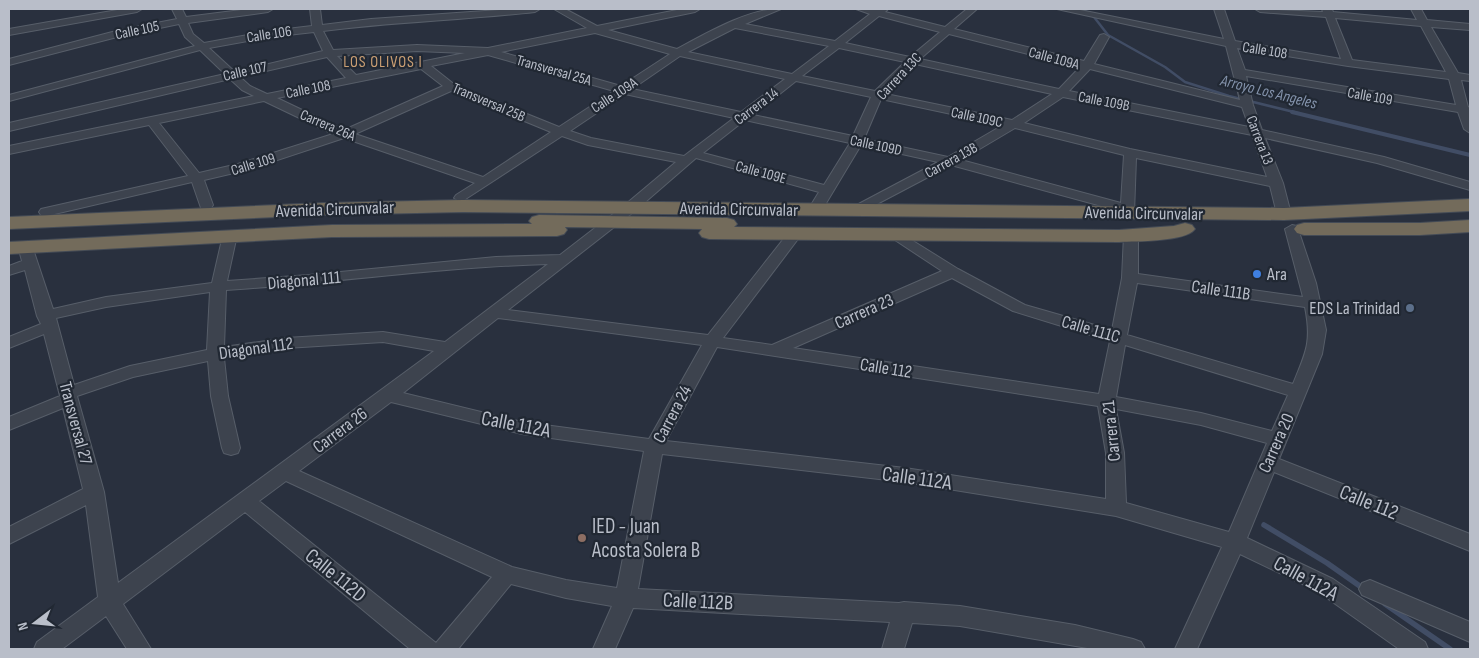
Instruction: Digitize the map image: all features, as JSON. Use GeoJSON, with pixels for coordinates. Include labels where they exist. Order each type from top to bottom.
{"type":"FeatureCollection","features":[{"type":"Feature","properties":{"kind":"highway"},"geometry":{"type":"LineString","coordinates":[[9,213],[462,198],[568,199],[632,207]]}},
{"type":"Feature","properties":{"kind":"highway","name":"Avenida Circunvalar"},"geometry":{"type":"LineString","coordinates":[[18,249],[48,234],[308,224],[447,221],[604,227],[894,224],[1185,229],[1470,205]]}},
{"type":"Feature","properties":{"kind":"highway","name":"Avenida Circunvalar"},"geometry":{"type":"LineString","coordinates":[[9,223],[323,209],[456,206],[1127,211],[1420,229],[1470,226]]}},
{"type":"Feature","properties":{"kind":"highway"},"geometry":{"type":"LineString","coordinates":[[18,249],[230,235],[422,230],[604,227],[794,235],[897,236],[1131,235],[1176,232],[1185,229]]}},
{"type":"Feature","properties":{"kind":"street"},"geometry":{"type":"LineString","coordinates":[[80,9],[94,28]]}},
{"type":"Feature","properties":{"kind":"street"},"geometry":{"type":"LineString","coordinates":[[9,32],[94,28],[137,9]]}},
{"type":"Feature","properties":{"kind":"street","name":"Carrera 26A"},"geometry":{"type":"LineString","coordinates":[[176,9],[189,35],[200,48],[233,74],[246,88],[344,134],[485,182]]}},
{"type":"Feature","properties":{"kind":"street","name":"Calle 105"},"geometry":{"type":"LineString","coordinates":[[9,62],[94,28],[182,21],[268,9]]}},
{"type":"Feature","properties":{"kind":"street"},"geometry":{"type":"LineString","coordinates":[[315,9],[317,28],[329,53],[354,80]]}},
{"type":"Feature","properties":{"kind":"street","name":"Calle 106"},"geometry":{"type":"LineString","coordinates":[[9,98],[200,48],[270,34],[317,28],[535,9]]}},
{"type":"Feature","properties":{"kind":"street"},"geometry":{"type":"LineString","coordinates":[[559,9],[597,30]]}},
{"type":"Feature","properties":{"kind":"street","name":"Calle 108"},"geometry":{"type":"LineString","coordinates":[[9,150],[695,9]]}},
{"type":"Feature","properties":{"kind":"street","name":"Calle 109A"},"geometry":{"type":"LineString","coordinates":[[462,198],[559,131],[678,53],[718,31],[776,9]]}},
{"type":"Feature","properties":{"kind":"street","name":"Calle 109A"},"geometry":{"type":"LineString","coordinates":[[861,9],[880,11],[1087,66],[1246,101]]}},
{"type":"Feature","properties":{"kind":"street","name":"Carrera 13C"},"geometry":{"type":"LineString","coordinates":[[815,210],[857,140],[877,96],[913,60],[972,9]]}},
{"type":"Feature","properties":{"kind":"street","name":"Calle 108"},"geometry":{"type":"LineString","coordinates":[[1062,9],[1232,44],[1348,63],[1470,78]]}},
{"type":"Feature","properties":{"kind":"street"},"geometry":{"type":"LineString","coordinates":[[1121,9],[1121,20]]}},
{"type":"Feature","properties":{"kind":"street","name":"Carrera 13"},"geometry":{"type":"LineString","coordinates":[[1219,9],[1232,44],[1256,132],[1276,182],[1288,221]]}},
{"type":"Feature","properties":{"kind":"street"},"geometry":{"type":"LineString","coordinates":[[1260,9],[1328,12],[1470,28]]}},
{"type":"Feature","properties":{"kind":"street"},"geometry":{"type":"LineString","coordinates":[[1416,9],[1454,76],[1470,129]]}},
{"type":"Feature","properties":{"kind":"street","name":"Carrera 14"},"geometry":{"type":"LineString","coordinates":[[632,207],[690,157],[880,11]]}},
{"type":"Feature","properties":{"kind":"street"},"geometry":{"type":"LineString","coordinates":[[1328,12],[1348,63]]}},
{"type":"Feature","properties":{"kind":"street","name":"Calle 109B"},"geometry":{"type":"LineString","coordinates":[[735,25],[837,44],[1061,93],[1256,132],[1380,160],[1470,186]]}},
{"type":"Feature","properties":{"kind":"street","name":"Calle 109C"},"geometry":{"type":"LineString","coordinates":[[597,30],[678,53],[1014,124],[1130,153],[1276,182]]}},
{"type":"Feature","properties":{"kind":"street","name":"Carrera 13B"},"geometry":{"type":"LineString","coordinates":[[858,210],[950,161],[1014,124],[1061,93],[1087,66],[1104,37]]}},
{"type":"Feature","properties":{"kind":"street","name":"Calle 107"},"geometry":{"type":"LineString","coordinates":[[9,127],[329,53],[417,48],[486,51]]}},
{"type":"Feature","properties":{"kind":"street","name":"Transversal 25A"},"geometry":{"type":"LineString","coordinates":[[486,51],[623,90]]}},
{"type":"Feature","properties":{"kind":"street","name":"Transversal 25B"},"geometry":{"type":"LineString","coordinates":[[423,65],[451,87],[559,131]]}},
{"type":"Feature","properties":{"kind":"street","name":"Calle 109"},"geometry":{"type":"LineString","coordinates":[[1240,72],[1466,111]]}},
{"type":"Feature","properties":{"kind":"street","name":"Calle 109"},"geometry":{"type":"LineString","coordinates":[[46,212],[197,179],[272,158],[344,134],[451,87]]}},
{"type":"Feature","properties":{"kind":"street","name":"Calle 109D"},"geometry":{"type":"LineString","coordinates":[[623,90],[950,161],[1127,211]]}},
{"type":"Feature","properties":{"kind":"street"},"geometry":{"type":"LineString","coordinates":[[152,121],[197,179],[206,205]]}},
{"type":"Feature","properties":{"kind":"street","name":"Calle 109E"},"geometry":{"type":"LineString","coordinates":[[559,131],[588,141],[690,157],[828,190]]}},
{"type":"Feature","properties":{"kind":"street"},"geometry":{"type":"LineString","coordinates":[[1127,211],[1130,153]]}},
{"type":"Feature","properties":{"kind":"street","name":"Carrera 26"},"geometry":{"type":"LineString","coordinates":[[45,649],[110,603],[388,395],[632,207]]}},
{"type":"Feature","properties":{"kind":"street","name":"Carrera 20"},"geometry":{"type":"LineString","coordinates":[[1186,649],[1235,542],[1276,439],[1299,392],[1314,354],[1318,330],[1312,302],[1288,221]]}},
{"type":"Feature","properties":{"kind":"street"},"geometry":{"type":"LineString","coordinates":[[230,235],[220,266],[215,354],[225,427],[231,448]]}},
{"type":"Feature","properties":{"kind":"street","name":"Carrera 24"},"geometry":{"type":"LineString","coordinates":[[604,649],[626,598],[654,446],[712,341],[794,235]]}},
{"type":"Feature","properties":{"kind":"street","name":"Carrera 21"},"geometry":{"type":"LineString","coordinates":[[1116,508],[1115,453],[1106,401],[1130,278],[1131,235]]}},
{"type":"Feature","properties":{"kind":"street","name":"Calle 111C"},"geometry":{"type":"LineString","coordinates":[[897,236],[953,272],[1019,308],[1299,392]]}},
{"type":"Feature","properties":{"kind":"street"},"geometry":{"type":"LineString","coordinates":[[9,271],[18,249]]}},
{"type":"Feature","properties":{"kind":"street","name":"Transversal 27"},"geometry":{"type":"LineString","coordinates":[[18,249],[48,321],[94,492],[110,603]]}},
{"type":"Feature","properties":{"kind":"street","name":"Diagonal 111"},"geometry":{"type":"LineString","coordinates":[[9,343],[48,321],[106,302],[220,286],[309,280],[469,263],[564,259]]}},
{"type":"Feature","properties":{"kind":"street","name":"Carrera 23"},"geometry":{"type":"LineString","coordinates":[[774,350],[953,272]]}},
{"type":"Feature","properties":{"kind":"street","name":"Calle 111B"},"geometry":{"type":"LineString","coordinates":[[1130,278],[1312,302]]}},
{"type":"Feature","properties":{"kind":"street","name":"Calle 112"},"geometry":{"type":"LineString","coordinates":[[494,313],[712,341],[1106,401],[1201,419],[1276,439]]}},
{"type":"Feature","properties":{"kind":"street","name":"Diagonal 112"},"geometry":{"type":"LineString","coordinates":[[9,424],[69,396],[130,372],[215,354],[286,342],[354,337],[382,337],[447,348]]}},
{"type":"Feature","properties":{"kind":"street","name":"Calle 112A"},"geometry":{"type":"LineString","coordinates":[[388,395],[522,428],[654,446],[905,475],[1116,508],[1235,542],[1325,585],[1417,649]]}},
{"type":"Feature","properties":{"kind":"street","name":"Calle 112"},"geometry":{"type":"LineString","coordinates":[[1267,462],[1470,543]]}},
{"type":"Feature","properties":{"kind":"street","name":"Calle 112B"},"geometry":{"type":"LineString","coordinates":[[284,472],[508,574],[552,587],[626,598],[904,611],[960,616],[1075,635],[1133,649]]}},
{"type":"Feature","properties":{"kind":"street"},"geometry":{"type":"LineString","coordinates":[[9,536],[94,492]]}},
{"type":"Feature","properties":{"kind":"street","name":"Calle 112D"},"geometry":{"type":"LineString","coordinates":[[244,501],[427,649]]}},
{"type":"Feature","properties":{"kind":"street"},"geometry":{"type":"LineString","coordinates":[[444,649],[508,574]]}},
{"type":"Feature","properties":{"kind":"street"},"geometry":{"type":"LineString","coordinates":[[1370,589],[1470,632]]}},
{"type":"Feature","properties":{"kind":"street"},"geometry":{"type":"LineString","coordinates":[[110,603],[140,649]]}},
{"type":"Feature","properties":{"kind":"street"},"geometry":{"type":"LineString","coordinates":[[893,649],[904,611]]}},
{"type":"Feature","properties":{"kind":"waterway","name":"Arroyo Los Angeles"},"geometry":{"type":"LineString","coordinates":[[1083,9],[1094,17],[1108,35],[1165,67],[1185,82],[1229,96],[1298,113]]}},
{"type":"Feature","properties":{"kind":"waterway","name":"Arroyo Los Angeles"},"geometry":{"type":"LineString","coordinates":[[1292,112],[1470,155]]}},
{"type":"Feature","properties":{"kind":"waterway"},"geometry":{"type":"LineString","coordinates":[[1264,525],[1327,563],[1364,589]]}},
{"type":"Feature","properties":{"kind":"waterway"},"geometry":{"type":"LineString","coordinates":[[1385,604],[1450,649]]}},
{"type":"Feature","properties":{"kind":"place","name":"Ara"},"geometry":{"type":"Point","coordinates":[1257,274]}},
{"type":"Feature","properties":{"kind":"place","name":"EDS La Trinidad"},"geometry":{"type":"Point","coordinates":[1410,308]}},
{"type":"Feature","properties":{"kind":"place","name":"IED - Juan Acosta Solera B"},"geometry":{"type":"Point","coordinates":[582,538]}},
{"type":"Feature","properties":{"kind":"district","name":"LOS OLIVOS I"},"geometry":{"type":"Point","coordinates":[383,61]}}]}
